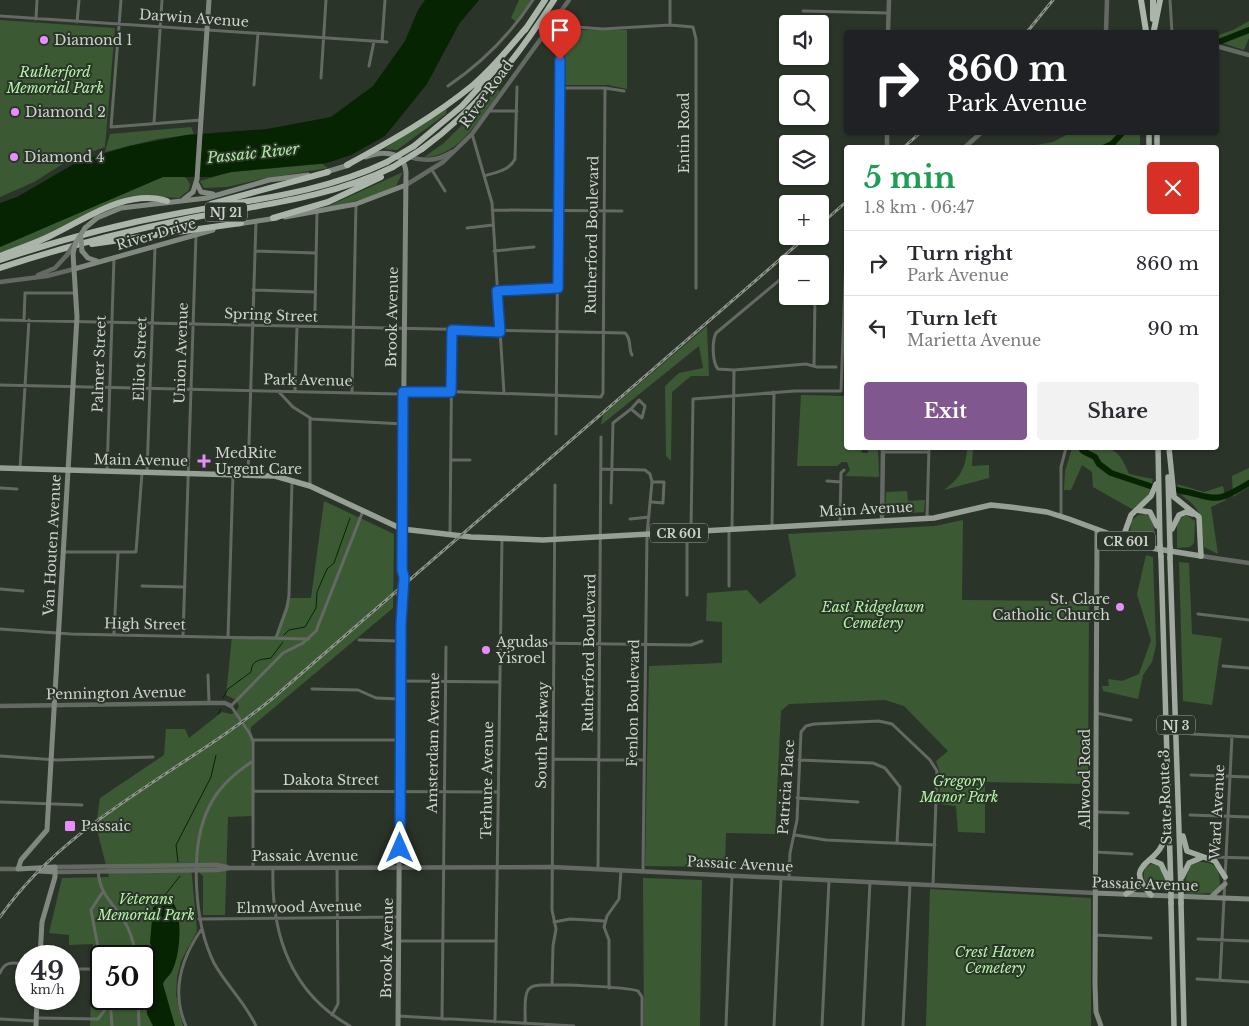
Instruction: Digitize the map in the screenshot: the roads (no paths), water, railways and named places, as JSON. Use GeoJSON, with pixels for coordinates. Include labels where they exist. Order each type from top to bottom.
{"type":"FeatureCollection","features":[{"type":"Feature","properties":{"kind":"highway","name":"NJ 21"},"geometry":{"type":"LineString","coordinates":[[0,260],[91,233],[178,213],[327,185],[387,162],[414,146],[471,97],[501,64],[545,0]]}},
{"type":"Feature","properties":{"kind":"highway"},"geometry":{"type":"LineString","coordinates":[[273,218],[328,202],[394,168],[422,149],[457,120],[494,83],[526,42],[554,0]]}},
{"type":"Feature","properties":{"kind":"highway"},"geometry":{"type":"LineString","coordinates":[[1141,0],[1146,30]]}},
{"type":"Feature","properties":{"kind":"highway"},"geometry":{"type":"LineString","coordinates":[[1145,0],[1146,30]]}},
{"type":"Feature","properties":{"kind":"highway"},"geometry":{"type":"LineString","coordinates":[[1153,0],[1154,30]]}},
{"type":"Feature","properties":{"kind":"highway"},"geometry":{"type":"LineString","coordinates":[[1154,30],[1160,0]]}},
{"type":"Feature","properties":{"kind":"highway"},"geometry":{"type":"LineString","coordinates":[[347,165],[413,128],[465,91],[488,71],[528,27]]}},
{"type":"Feature","properties":{"kind":"highway","name":"NJ 21"},"geometry":{"type":"LineString","coordinates":[[0,268],[56,250],[155,225],[328,192],[360,182],[394,168]]}},
{"type":"Feature","properties":{"kind":"highway"},"geometry":{"type":"LineString","coordinates":[[178,213],[328,172]]}},
{"type":"Feature","properties":{"kind":"highway"},"geometry":{"type":"LineString","coordinates":[[0,256],[39,241],[106,208],[140,200],[167,201]]}},
{"type":"Feature","properties":{"kind":"highway"},"geometry":{"type":"LineString","coordinates":[[56,250],[223,224],[241,223]]}},
{"type":"Feature","properties":{"kind":"highway","name":"State Route 3"},"geometry":{"type":"LineString","coordinates":[[1158,450],[1174,1026]]}},
{"type":"Feature","properties":{"kind":"highway"},"geometry":{"type":"LineString","coordinates":[[1168,450],[1174,498],[1198,517],[1201,556]]}},
{"type":"Feature","properties":{"kind":"highway","name":"State Route 3"},"geometry":{"type":"LineString","coordinates":[[1168,450],[1184,1026]]}},
{"type":"Feature","properties":{"kind":"highway"},"geometry":{"type":"LineString","coordinates":[[1122,540],[1129,518],[1151,496],[1158,473]]}},
{"type":"Feature","properties":{"kind":"highway"},"geometry":{"type":"LineString","coordinates":[[1134,511],[1146,510],[1154,515],[1160,545]]}},
{"type":"Feature","properties":{"kind":"highway"},"geometry":{"type":"LineString","coordinates":[[1170,547],[1176,518],[1186,512],[1198,517]]}},
{"type":"Feature","properties":{"kind":"highway"},"geometry":{"type":"LineString","coordinates":[[1178,787],[1184,848],[1191,854],[1218,863],[1225,881]]}},
{"type":"Feature","properties":{"kind":"highway"},"geometry":{"type":"LineString","coordinates":[[1126,894],[1140,880],[1141,867],[1151,860],[1164,846],[1169,820]]}},
{"type":"Feature","properties":{"kind":"highway"},"geometry":{"type":"LineString","coordinates":[[1181,891],[1186,866],[1203,857]]}},
{"type":"Feature","properties":{"kind":"highway"},"geometry":{"type":"LineString","coordinates":[[1151,860],[1160,863],[1165,869],[1171,891]]}},
{"type":"Feature","properties":{"kind":"highway"},"geometry":{"type":"LineString","coordinates":[[1140,880],[1149,895]]}},
{"type":"Feature","properties":{"kind":"main road"},"geometry":{"type":"LineString","coordinates":[[181,200],[193,192],[196,179],[209,0]]}},
{"type":"Feature","properties":{"kind":"main road"},"geometry":{"type":"LineString","coordinates":[[102,261],[91,260],[82,251],[80,240],[85,228],[97,218],[114,210],[228,192],[269,180],[328,172],[378,153],[391,153],[399,157],[404,164],[406,172],[401,183],[392,192]]}},
{"type":"Feature","properties":{"kind":"main road","name":"Brook Avenue"},"geometry":{"type":"LineString","coordinates":[[398,1026],[402,600],[399,595],[402,570],[406,172]]}},
{"type":"Feature","properties":{"kind":"main road"},"geometry":{"type":"LineString","coordinates":[[196,179],[199,189],[204,193],[228,192]]}},
{"type":"Feature","properties":{"kind":"main road","name":"River Drive"},"geometry":{"type":"LineString","coordinates":[[74,269],[241,223],[318,212],[356,204],[392,192],[406,185]]}},
{"type":"Feature","properties":{"kind":"main road"},"geometry":{"type":"LineString","coordinates":[[392,192],[400,192],[405,201]]}},
{"type":"Feature","properties":{"kind":"main road","name":"Van Houten Avenue"},"geometry":{"type":"LineString","coordinates":[[18,869],[21,860],[47,833],[73,386],[76,321],[74,253],[78,239],[85,228]]}},
{"type":"Feature","properties":{"kind":"main road","name":"Main Avenue"},"geometry":{"type":"LineString","coordinates":[[0,468],[234,474],[292,480],[310,486],[402,529],[450,534],[471,533],[476,536],[502,538],[555,540],[945,517],[991,505],[1060,516],[1122,540],[1156,549],[1201,556]]}},
{"type":"Feature","properties":{"kind":"main road","name":"Allwood Road"},"geometry":{"type":"LineString","coordinates":[[1097,530],[1095,893],[1096,1006],[1101,1026]]}},
{"type":"Feature","properties":{"kind":"main road","name":"Passaic Avenue"},"geometry":{"type":"LineString","coordinates":[[18,869],[55,869]]}},
{"type":"Feature","properties":{"kind":"main road"},"geometry":{"type":"LineString","coordinates":[[41,945],[42,922],[55,869]]}},
{"type":"Feature","properties":{"kind":"main road"},"geometry":{"type":"LineString","coordinates":[[1210,898],[1225,881]]}},
{"type":"Feature","properties":{"kind":"main road","name":"Passaic Avenue"},"geometry":{"type":"LineString","coordinates":[[1095,893],[1249,899]]}},
{"type":"Feature","properties":{"kind":"street"},"geometry":{"type":"LineString","coordinates":[[36,19],[37,0]]}},
{"type":"Feature","properties":{"kind":"street"},"geometry":{"type":"LineString","coordinates":[[78,22],[79,0]]}},
{"type":"Feature","properties":{"kind":"street"},"geometry":{"type":"LineString","coordinates":[[121,0],[111,127],[201,120]]}},
{"type":"Feature","properties":{"kind":"street"},"geometry":{"type":"LineString","coordinates":[[154,123],[162,0]]}},
{"type":"Feature","properties":{"kind":"street"},"geometry":{"type":"LineString","coordinates":[[321,78],[326,0]]}},
{"type":"Feature","properties":{"kind":"street"},"geometry":{"type":"LineString","coordinates":[[382,42],[385,0]]}},
{"type":"Feature","properties":{"kind":"street"},"geometry":{"type":"LineString","coordinates":[[448,86],[491,52],[516,24],[533,0]]}},
{"type":"Feature","properties":{"kind":"street","name":"River Road"},"geometry":{"type":"LineString","coordinates":[[406,185],[432,170],[472,134],[569,0]]}},
{"type":"Feature","properties":{"kind":"street"},"geometry":{"type":"LineString","coordinates":[[550,25],[603,29],[670,26],[670,0]]}},
{"type":"Feature","properties":{"kind":"street"},"geometry":{"type":"LineString","coordinates":[[888,30],[889,0]]}},
{"type":"Feature","properties":{"kind":"street"},"geometry":{"type":"LineString","coordinates":[[1106,30],[1107,0]]}},
{"type":"Feature","properties":{"kind":"street"},"geometry":{"type":"LineString","coordinates":[[1171,1],[1172,30]]}},
{"type":"Feature","properties":{"kind":"street"},"geometry":{"type":"LineString","coordinates":[[556,434],[560,11]]}},
{"type":"Feature","properties":{"kind":"street"},"geometry":{"type":"LineString","coordinates":[[803,11],[888,13]]}},
{"type":"Feature","properties":{"kind":"street","name":"Darwin Avenue"},"geometry":{"type":"LineString","coordinates":[[0,16],[387,42]]}},
{"type":"Feature","properties":{"kind":"street","name":"Entin Road"},"geometry":{"type":"LineString","coordinates":[[670,26],[692,27],[696,39],[696,288]]}},
{"type":"Feature","properties":{"kind":"street"},"geometry":{"type":"LineString","coordinates":[[254,84],[258,34]]}},
{"type":"Feature","properties":{"kind":"street"},"geometry":{"type":"LineString","coordinates":[[370,66],[374,41]]}},
{"type":"Feature","properties":{"kind":"street"},"geometry":{"type":"LineString","coordinates":[[1219,47],[1249,55]]}},
{"type":"Feature","properties":{"kind":"street"},"geometry":{"type":"LineString","coordinates":[[484,176],[505,170],[514,163],[517,150],[517,87]]}},
{"type":"Feature","properties":{"kind":"street"},"geometry":{"type":"LineString","coordinates":[[560,88],[605,88],[624,91]]}},
{"type":"Feature","properties":{"kind":"street","name":"Rutherford Boulevard"},"geometry":{"type":"LineString","coordinates":[[603,383],[605,88]]}},
{"type":"Feature","properties":{"kind":"street"},"geometry":{"type":"LineString","coordinates":[[490,111],[517,112]]}},
{"type":"Feature","properties":{"kind":"street"},"geometry":{"type":"LineString","coordinates":[[472,134],[492,210],[504,393]]}},
{"type":"Feature","properties":{"kind":"street"},"geometry":{"type":"LineString","coordinates":[[967,145],[979,135]]}},
{"type":"Feature","properties":{"kind":"street"},"geometry":{"type":"LineString","coordinates":[[378,153],[392,152],[428,161],[443,157],[461,145]]}},
{"type":"Feature","properties":{"kind":"street"},"geometry":{"type":"LineString","coordinates":[[432,170],[445,191]]}},
{"type":"Feature","properties":{"kind":"street"},"geometry":{"type":"LineString","coordinates":[[352,393],[356,204]]}},
{"type":"Feature","properties":{"kind":"street"},"geometry":{"type":"LineString","coordinates":[[492,210],[622,211]]}},
{"type":"Feature","properties":{"kind":"street"},"geometry":{"type":"LineString","coordinates":[[314,311],[318,212]]}},
{"type":"Feature","properties":{"kind":"street"},"geometry":{"type":"LineString","coordinates":[[248,475],[256,221]]}},
{"type":"Feature","properties":{"kind":"street"},"geometry":{"type":"LineString","coordinates":[[467,228],[493,225]]}},
{"type":"Feature","properties":{"kind":"street","name":"Union Avenue"},"geometry":{"type":"LineString","coordinates":[[183,636],[196,234]]}},
{"type":"Feature","properties":{"kind":"street"},"geometry":{"type":"LineString","coordinates":[[30,278],[55,268],[78,239]]}},
{"type":"Feature","properties":{"kind":"street","name":"Elliot Street"},"geometry":{"type":"LineString","coordinates":[[118,553],[136,552],[139,539],[150,388],[155,246]]}},
{"type":"Feature","properties":{"kind":"street"},"geometry":{"type":"LineString","coordinates":[[494,250],[534,247]]}},
{"type":"Feature","properties":{"kind":"street"},"geometry":{"type":"LineString","coordinates":[[255,251],[316,253]]}},
{"type":"Feature","properties":{"kind":"street","name":"Palmer Street"},"geometry":{"type":"LineString","coordinates":[[107,472],[114,258]]}},
{"type":"Feature","properties":{"kind":"street","name":"River Drive"},"geometry":{"type":"LineString","coordinates":[[0,282],[48,276],[74,269]]}},
{"type":"Feature","properties":{"kind":"street"},"geometry":{"type":"LineString","coordinates":[[779,281],[715,336],[716,367],[734,370],[806,364],[836,368]]}},
{"type":"Feature","properties":{"kind":"street"},"geometry":{"type":"LineString","coordinates":[[497,291],[558,288]]}},
{"type":"Feature","properties":{"kind":"street"},"geometry":{"type":"LineString","coordinates":[[253,290],[315,292]]}},
{"type":"Feature","properties":{"kind":"street"},"geometry":{"type":"LineString","coordinates":[[20,469],[25,385],[25,293],[76,293]]}},
{"type":"Feature","properties":{"kind":"street"},"geometry":{"type":"LineString","coordinates":[[814,366],[815,305]]}},
{"type":"Feature","properties":{"kind":"street","name":"Spring Street"},"geometry":{"type":"LineString","coordinates":[[0,320],[627,334],[632,356]]}},
{"type":"Feature","properties":{"kind":"street"},"geometry":{"type":"LineString","coordinates":[[295,391],[297,326]]}},
{"type":"Feature","properties":{"kind":"street"},"geometry":{"type":"LineString","coordinates":[[450,534],[452,330]]}},
{"type":"Feature","properties":{"kind":"street"},"geometry":{"type":"LineString","coordinates":[[729,586],[734,370]]}},
{"type":"Feature","properties":{"kind":"street"},"geometry":{"type":"LineString","coordinates":[[687,595],[693,398],[774,392],[841,391],[844,374]]}},
{"type":"Feature","properties":{"kind":"street","name":"Park Avenue"},"geometry":{"type":"LineString","coordinates":[[0,385],[352,393],[504,393],[601,397],[603,383]]}},
{"type":"Feature","properties":{"kind":"street"},"geometry":{"type":"LineString","coordinates":[[278,391],[293,407],[310,418],[402,424]]}},
{"type":"Feature","properties":{"kind":"street"},"geometry":{"type":"LineString","coordinates":[[772,528],[774,392]]}},
{"type":"Feature","properties":{"kind":"street"},"geometry":{"type":"LineString","coordinates":[[611,503],[613,423],[640,400],[645,406],[642,418],[631,409]]}},
{"type":"Feature","properties":{"kind":"street"},"geometry":{"type":"LineString","coordinates":[[310,418],[310,486]]}},
{"type":"Feature","properties":{"kind":"street","name":"Rutherford Boulevard"},"geometry":{"type":"LineString","coordinates":[[598,869],[603,469],[601,437]]}},
{"type":"Feature","properties":{"kind":"street"},"geometry":{"type":"LineString","coordinates":[[882,520],[883,450],[928,452],[927,518]]}},
{"type":"Feature","properties":{"kind":"street"},"geometry":{"type":"LineString","coordinates":[[1060,516],[1061,467],[1065,450]]}},
{"type":"Feature","properties":{"kind":"street"},"geometry":{"type":"LineString","coordinates":[[451,460],[470,460]]}},
{"type":"Feature","properties":{"kind":"street"},"geometry":{"type":"LineString","coordinates":[[603,469],[645,470],[650,474],[652,482],[664,482],[663,503],[652,502]]}},
{"type":"Feature","properties":{"kind":"street"},"geometry":{"type":"LineString","coordinates":[[840,523],[841,482],[844,470]]}},
{"type":"Feature","properties":{"kind":"street"},"geometry":{"type":"LineString","coordinates":[[228,637],[234,474]]}},
{"type":"Feature","properties":{"kind":"street"},"geometry":{"type":"LineString","coordinates":[[276,638],[289,601],[292,480]]}},
{"type":"Feature","properties":{"kind":"street"},"geometry":{"type":"LineString","coordinates":[[827,481],[841,482]]}},
{"type":"Feature","properties":{"kind":"street","name":"Fenlon Boulevard"},"geometry":{"type":"LineString","coordinates":[[643,871],[647,534],[652,502],[652,482]]}},
{"type":"Feature","properties":{"kind":"street","name":"South Parkway"},"geometry":{"type":"LineString","coordinates":[[552,986],[553,946],[556,929],[552,910],[555,484]]}},
{"type":"Feature","properties":{"kind":"street"},"geometry":{"type":"LineString","coordinates":[[0,488],[17,489]]}},
{"type":"Feature","properties":{"kind":"street"},"geometry":{"type":"LineString","coordinates":[[253,868],[252,740],[231,706],[283,653],[309,639],[316,631],[363,511]]}},
{"type":"Feature","properties":{"kind":"street"},"geometry":{"type":"LineString","coordinates":[[630,518],[649,517]]}},
{"type":"Feature","properties":{"kind":"street","name":"Terhune Avenue"},"geometry":{"type":"LineString","coordinates":[[495,1022],[502,538]]}},
{"type":"Feature","properties":{"kind":"street"},"geometry":{"type":"LineString","coordinates":[[63,552],[118,553],[114,635]]}},
{"type":"Feature","properties":{"kind":"street","name":"Main Avenue"},"geometry":{"type":"LineString","coordinates":[[1201,556],[1249,563]]}},
{"type":"Feature","properties":{"kind":"street"},"geometry":{"type":"LineString","coordinates":[[142,586],[185,587]]}},
{"type":"Feature","properties":{"kind":"street"},"geometry":{"type":"LineString","coordinates":[[0,589],[23,591]]}},
{"type":"Feature","properties":{"kind":"street"},"geometry":{"type":"LineString","coordinates":[[1198,614],[1249,620]]}},
{"type":"Feature","properties":{"kind":"street","name":"High Street"},"geometry":{"type":"LineString","coordinates":[[0,629],[114,635],[309,639]]}},
{"type":"Feature","properties":{"kind":"street"},"geometry":{"type":"LineString","coordinates":[[289,638],[292,641],[292,648]]}},
{"type":"Feature","properties":{"kind":"street"},"geometry":{"type":"LineString","coordinates":[[359,640],[401,641]]}},
{"type":"Feature","properties":{"kind":"street"},"geometry":{"type":"LineString","coordinates":[[532,644],[691,645],[702,641]]}},
{"type":"Feature","properties":{"kind":"street","name":"Amsterdam Avenue"},"geometry":{"type":"LineString","coordinates":[[442,1019],[446,647]]}},
{"type":"Feature","properties":{"kind":"street"},"geometry":{"type":"LineString","coordinates":[[1223,666],[1249,668]]}},
{"type":"Feature","properties":{"kind":"street"},"geometry":{"type":"LineString","coordinates":[[208,676],[209,703]]}},
{"type":"Feature","properties":{"kind":"street"},"geometry":{"type":"LineString","coordinates":[[401,681],[500,682]]}},
{"type":"Feature","properties":{"kind":"street"},"geometry":{"type":"LineString","coordinates":[[312,689],[358,690],[376,698],[400,699]]}},
{"type":"Feature","properties":{"kind":"street","name":"Pennington Avenue"},"geometry":{"type":"LineString","coordinates":[[0,706],[209,703],[225,703],[231,706]]}},
{"type":"Feature","properties":{"kind":"street"},"geometry":{"type":"LineString","coordinates":[[1096,713],[1131,720]]}},
{"type":"Feature","properties":{"kind":"street","name":"Patricia Place"},"geometry":{"type":"LineString","coordinates":[[789,878],[790,853],[795,835],[801,732],[810,725],[879,721],[892,724],[930,760],[937,771],[933,885]]}},
{"type":"Feature","properties":{"kind":"street"},"geometry":{"type":"LineString","coordinates":[[1192,734],[1249,736]]}},
{"type":"Feature","properties":{"kind":"street","name":"Ward Avenue"},"geometry":{"type":"LineString","coordinates":[[1220,980],[1232,736]]}},
{"type":"Feature","properties":{"kind":"street"},"geometry":{"type":"LineString","coordinates":[[252,740],[400,740]]}},
{"type":"Feature","properties":{"kind":"street"},"geometry":{"type":"LineString","coordinates":[[0,756],[52,759],[152,758]]}},
{"type":"Feature","properties":{"kind":"street"},"geometry":{"type":"LineString","coordinates":[[554,759],[644,760]]}},
{"type":"Feature","properties":{"kind":"street"},"geometry":{"type":"LineString","coordinates":[[799,760],[874,763],[885,768],[900,787],[897,843]]}},
{"type":"Feature","properties":{"kind":"street"},"geometry":{"type":"LineString","coordinates":[[253,761],[232,776],[209,806],[202,825],[197,868],[199,919],[202,930],[219,971],[245,1005],[256,1026]]}},
{"type":"Feature","properties":{"kind":"street"},"geometry":{"type":"LineString","coordinates":[[1191,775],[1249,777]]}},
{"type":"Feature","properties":{"kind":"street","name":"Dakota Street"},"geometry":{"type":"LineString","coordinates":[[253,791],[498,792]]}},
{"type":"Feature","properties":{"kind":"street"},"geometry":{"type":"LineString","coordinates":[[798,798],[858,802]]}},
{"type":"Feature","properties":{"kind":"street"},"geometry":{"type":"LineString","coordinates":[[0,802],[82,805]]}},
{"type":"Feature","properties":{"kind":"street"},"geometry":{"type":"LineString","coordinates":[[1096,812],[1128,813]]}},
{"type":"Feature","properties":{"kind":"street"},"geometry":{"type":"LineString","coordinates":[[1190,815],[1249,817]]}},
{"type":"Feature","properties":{"kind":"street"},"geometry":{"type":"LineString","coordinates":[[795,835],[803,838],[934,845]]}},
{"type":"Feature","properties":{"kind":"street"},"geometry":{"type":"LineString","coordinates":[[1096,852],[1132,854]]}},
{"type":"Feature","properties":{"kind":"street"},"geometry":{"type":"LineString","coordinates":[[1203,857],[1249,858]]}},
{"type":"Feature","properties":{"kind":"street"},"geometry":{"type":"LineString","coordinates":[[273,867],[272,903],[280,940],[291,966],[316,1000],[332,1015],[350,1026]]}},
{"type":"Feature","properties":{"kind":"street"},"geometry":{"type":"LineString","coordinates":[[332,1015],[338,1004],[338,867]]}},
{"type":"Feature","properties":{"kind":"street","name":"Passaic Avenue"},"geometry":{"type":"LineString","coordinates":[[55,869],[552,867],[1095,893]]}},
{"type":"Feature","properties":{"kind":"street"},"geometry":{"type":"LineString","coordinates":[[98,868],[102,892],[123,920],[133,945]]}},
{"type":"Feature","properties":{"kind":"street","name":"Passaic Avenue"},"geometry":{"type":"LineString","coordinates":[[0,869],[18,869]]}},
{"type":"Feature","properties":{"kind":"street"},"geometry":{"type":"LineString","coordinates":[[609,988],[609,945],[605,921],[619,899],[621,870]]}},
{"type":"Feature","properties":{"kind":"street"},"geometry":{"type":"LineString","coordinates":[[726,1026],[732,875]]}},
{"type":"Feature","properties":{"kind":"street"},"geometry":{"type":"LineString","coordinates":[[774,1026],[781,877]]}},
{"type":"Feature","properties":{"kind":"street"},"geometry":{"type":"LineString","coordinates":[[822,1026],[829,880]]}},
{"type":"Feature","properties":{"kind":"street"},"geometry":{"type":"LineString","coordinates":[[863,1026],[870,882]]}},
{"type":"Feature","properties":{"kind":"street"},"geometry":{"type":"LineString","coordinates":[[903,1026],[910,884]]}},
{"type":"Feature","properties":{"kind":"street"},"geometry":{"type":"LineString","coordinates":[[98,945],[92,910],[102,892]]}},
{"type":"Feature","properties":{"kind":"street","name":"Elmwood Avenue"},"geometry":{"type":"LineString","coordinates":[[199,919],[399,917]]}},
{"type":"Feature","properties":{"kind":"street"},"geometry":{"type":"LineString","coordinates":[[554,922],[570,919],[605,921]]}},
{"type":"Feature","properties":{"kind":"street"},"geometry":{"type":"LineString","coordinates":[[186,1026],[179,999],[180,973],[186,954],[202,930]]}},
{"type":"Feature","properties":{"kind":"street"},"geometry":{"type":"LineString","coordinates":[[1096,935],[1151,938]]}},
{"type":"Feature","properties":{"kind":"street"},"geometry":{"type":"LineString","coordinates":[[1198,939],[1249,941]]}},
{"type":"Feature","properties":{"kind":"street"},"geometry":{"type":"LineString","coordinates":[[399,941],[496,941]]}},
{"type":"Feature","properties":{"kind":"street"},"geometry":{"type":"LineString","coordinates":[[0,973],[4,966],[9,963],[15,963]]}},
{"type":"Feature","properties":{"kind":"street"},"geometry":{"type":"LineString","coordinates":[[1197,979],[1249,982]]}},
{"type":"Feature","properties":{"kind":"street"},"geometry":{"type":"LineString","coordinates":[[525,1024],[527,991],[536,985],[629,989],[638,992],[642,997],[642,1026]]}},
{"type":"Feature","properties":{"kind":"street"},"geometry":{"type":"LineString","coordinates":[[0,1019],[36,1022],[98,1018],[103,1010]]}},
{"type":"Feature","properties":{"kind":"street"},"geometry":{"type":"LineString","coordinates":[[111,1010],[112,1026]]}},
{"type":"Feature","properties":{"kind":"street"},"geometry":{"type":"LineString","coordinates":[[138,1010],[139,1026]]}},
{"type":"Feature","properties":{"kind":"street"},"geometry":{"type":"LineString","coordinates":[[398,1016],[574,1026]]}},
{"type":"Feature","properties":{"kind":"water","name":"Passaic River"},"geometry":{"type":"Polygon","coordinates":[[[425,0],[479,0],[459,24],[427,84],[385,136],[351,155],[327,163],[231,172],[211,177],[163,177],[0,247],[0,203],[17,197],[79,161],[129,146],[187,135],[267,129],[331,117],[373,86],[405,41],[418,10],[425,0]]]}},
{"type":"Feature","properties":{"kind":"water"},"geometry":{"type":"Polygon","coordinates":[[[165,902],[174,904],[179,918],[179,947],[177,956],[171,973],[163,984],[175,1026],[153,1026],[147,1014],[147,1010],[155,1010],[155,945],[151,945],[150,943],[153,907],[165,902]]]}},
{"type":"Feature","properties":{"kind":"waterway"},"geometry":{"type":"LineString","coordinates":[[1219,42],[1249,30]]}},
{"type":"Feature","properties":{"kind":"waterway"},"geometry":{"type":"LineString","coordinates":[[1110,145],[1120,135]]}},
{"type":"Feature","properties":{"kind":"waterway"},"geometry":{"type":"LineString","coordinates":[[1082,450],[1095,457],[1099,464],[1111,473],[1150,486]]}},
{"type":"Feature","properties":{"kind":"waterway"},"geometry":{"type":"LineString","coordinates":[[1177,490],[1214,498],[1228,495],[1249,483]]}},
{"type":"Feature","properties":{"kind":"waterway"},"geometry":{"type":"LineString","coordinates":[[284,635],[289,630],[305,627],[316,608],[317,592],[327,569],[334,563],[350,518]]}},
{"type":"Feature","properties":{"kind":"waterway"},"geometry":{"type":"LineString","coordinates":[[223,698],[228,689],[251,672],[255,662],[271,658],[283,642]]}},
{"type":"Feature","properties":{"kind":"waterway"},"geometry":{"type":"LineString","coordinates":[[218,714],[221,709]]}},
{"type":"Feature","properties":{"kind":"waterway"},"geometry":{"type":"LineString","coordinates":[[178,862],[176,845],[211,777],[216,755]]}},
{"type":"Feature","properties":{"kind":"waterway"},"geometry":{"type":"LineString","coordinates":[[165,902],[165,895],[180,876]]}},
{"type":"Feature","properties":{"kind":"railway"},"geometry":{"type":"LineString","coordinates":[[1029,30],[1053,0]]}},
{"type":"Feature","properties":{"kind":"railway"},"geometry":{"type":"LineString","coordinates":[[906,145],[918,135]]}},
{"type":"Feature","properties":{"kind":"railway"},"geometry":{"type":"LineString","coordinates":[[829,217],[844,204]]}},
{"type":"Feature","properties":{"kind":"railway"},"geometry":{"type":"LineString","coordinates":[[0,917],[28,882],[59,852],[128,798],[202,750],[273,698],[797,245]]}},
{"type":"Feature","properties":{"kind":"place","name":"Diamond 1"},"geometry":{"type":"Point","coordinates":[44,40]}},
{"type":"Feature","properties":{"kind":"place","name":"Diamond 2"},"geometry":{"type":"Point","coordinates":[15,112]}},
{"type":"Feature","properties":{"kind":"place","name":"Diamond 4"},"geometry":{"type":"Point","coordinates":[14,157]}},
{"type":"Feature","properties":{"kind":"place","name":"MedRite Urgent Care"},"geometry":{"type":"Point","coordinates":[204,461]}},
{"type":"Feature","properties":{"kind":"place","name":"St. Clare Catholic Church"},"geometry":{"type":"Point","coordinates":[1120,607]}},
{"type":"Feature","properties":{"kind":"place","name":"Agudas Yisroel"},"geometry":{"type":"Point","coordinates":[486,650]}},
{"type":"Feature","properties":{"kind":"place","name":"Passaic"},"geometry":{"type":"Point","coordinates":[70,826]}},
{"type":"Feature","properties":{"kind":"park label","name":"Rutherford Memorial Park"},"geometry":{"type":"Point","coordinates":[55,80]}},
{"type":"Feature","properties":{"kind":"park label","name":"East Ridgelawn Cemetery"},"geometry":{"type":"Point","coordinates":[873,616]}},
{"type":"Feature","properties":{"kind":"park label","name":"Gregory Manor Park"},"geometry":{"type":"Point","coordinates":[959,790]}},
{"type":"Feature","properties":{"kind":"park label","name":"Veterans Memorial Park"},"geometry":{"type":"Point","coordinates":[146,908]}},
{"type":"Feature","properties":{"kind":"park label","name":"Crest Haven Cemetery"},"geometry":{"type":"Point","coordinates":[995,960]}}]}
